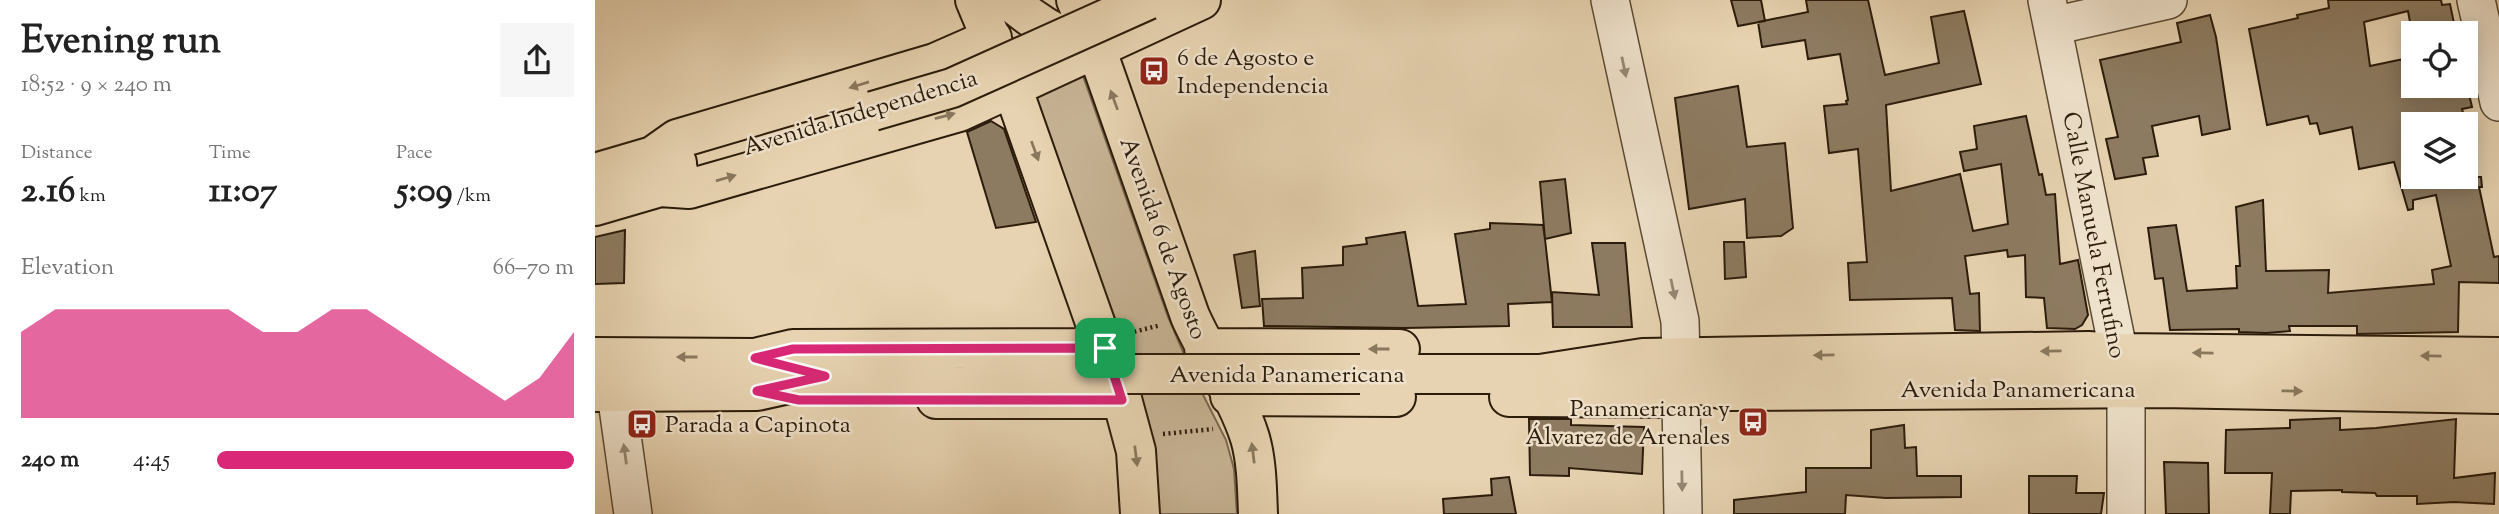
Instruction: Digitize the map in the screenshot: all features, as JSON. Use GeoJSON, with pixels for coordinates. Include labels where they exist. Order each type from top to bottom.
{"type":"FeatureCollection","features":[{"type":"Feature","properties":{"kind":"main road"},"geometry":{"type":"LineString","coordinates":[[975,0],[1115,341],[1122,400],[1136,451],[1140,514]]}},
{"type":"Feature","properties":{"kind":"main road"},"geometry":{"type":"LineString","coordinates":[[1009,0],[1029,17],[1073,42],[1096,48]]}},
{"type":"Feature","properties":{"kind":"main road","name":"Avenida 6 de Agosto"},"geometry":{"type":"LineString","coordinates":[[1077,0],[1190,316],[1204,348],[1222,412],[1242,417],[1251,441],[1258,514]]}},
{"type":"Feature","properties":{"kind":"main road","name":"Avenida Independencia"},"geometry":{"type":"LineString","coordinates":[[595,206],[665,169],[952,88],[1148,0]]}},
{"type":"Feature","properties":{"kind":"main road"},"geometry":{"type":"LineString","coordinates":[[992,38],[935,63],[677,139],[665,169],[689,189],[959,112],[1201,0]]}},
{"type":"Feature","properties":{"kind":"main road","name":"Avenida Independencia"},"geometry":{"type":"LineString","coordinates":[[595,173],[665,169]]}},
{"type":"Feature","properties":{"kind":"main road"},"geometry":{"type":"LineString","coordinates":[[1115,341],[793,349],[756,374],[799,400],[1122,400]]}},
{"type":"Feature","properties":{"kind":"main road"},"geometry":{"type":"LineString","coordinates":[[1204,348],[1583,350],[1643,358]]}},
{"type":"Feature","properties":{"kind":"main road","name":"Avenida Panamericana"},"geometry":{"type":"LineString","coordinates":[[595,357],[756,374],[825,376],[1539,374],[1643,358],[2088,351],[2123,371],[2499,394]]}},
{"type":"Feature","properties":{"kind":"main road","name":"Avenida Panamericana"},"geometry":{"type":"LineString","coordinates":[[1539,374],[1581,381],[1681,381],[1730,391],[2123,371],[2499,356]]}},
{"type":"Feature","properties":{"kind":"main road","name":"Avenida Panamericana"},"geometry":{"type":"LineString","coordinates":[[606,392],[756,374]]}},
{"type":"Feature","properties":{"kind":"main road"},"geometry":{"type":"LineString","coordinates":[[1222,412],[1681,398],[1730,391]]}},
{"type":"Feature","properties":{"kind":"street"},"geometry":{"type":"LineString","coordinates":[[1610,0],[1680,321],[1681,358]]}},
{"type":"Feature","properties":{"kind":"street"},"geometry":{"type":"LineString","coordinates":[[2050,13],[2168,0]]}},
{"type":"Feature","properties":{"kind":"street"},"geometry":{"type":"LineString","coordinates":[[2476,0],[2499,102]]}},
{"type":"Feature","properties":{"kind":"street","name":"Calle Manuela Ferrufino"},"geometry":{"type":"LineString","coordinates":[[2050,13],[2123,371],[2126,514]]}},
{"type":"Feature","properties":{"kind":"street"},"geometry":{"type":"LineString","coordinates":[[606,392],[633,514]]}},
{"type":"Feature","properties":{"kind":"street"},"geometry":{"type":"LineString","coordinates":[[1681,398],[1683,514]]}},
{"type":"Feature","properties":{"kind":"path"},"geometry":{"type":"LineString","coordinates":[[1115,341],[1168,324]]}},
{"type":"Feature","properties":{"kind":"path"},"geometry":{"type":"LineString","coordinates":[[1159,434],[1222,412]]}},
{"type":"Feature","properties":{"kind":"shaded area"},"geometry":{"type":"Polygon","coordinates":[[[1082,73],[1168,317],[1193,375],[1226,440],[1234,469],[1237,514],[1158,514],[1155,453],[1148,419],[1119,329],[1030,93],[1082,73]]]}},
{"type":"Feature","properties":{"kind":"building"},"geometry":{"type":"Polygon","coordinates":[[[1731,0],[1761,0],[1765,21],[1738,26],[1731,0]]]}},
{"type":"Feature","properties":{"kind":"building"},"geometry":{"type":"Polygon","coordinates":[[[1806,0],[1868,0],[1885,75],[1939,63],[1931,17],[1964,11],[1981,84],[1886,105],[1891,191],[1960,174],[1973,231],[2008,224],[2001,164],[1964,171],[1960,152],[1977,149],[1974,126],[2026,116],[2046,195],[2055,194],[2060,264],[2078,260],[2088,315],[2082,325],[2075,329],[2047,328],[2044,298],[2026,297],[2025,255],[2008,257],[2007,250],[1965,256],[1970,294],[1979,293],[1980,331],[1955,330],[1952,298],[1850,300],[1848,263],[1867,262],[1858,149],[1829,153],[1824,106],[1847,104],[1848,100],[1840,54],[1808,59],[1805,40],[1762,47],[1758,22],[1808,12],[1806,0]]]}},
{"type":"Feature","properties":{"kind":"building"},"geometry":{"type":"Polygon","coordinates":[[[2328,0],[2441,0],[2442,5],[2450,4],[2454,21],[2410,21],[2408,11],[2364,22],[2370,66],[2401,60],[2401,98],[2470,98],[2472,107],[2462,109],[2463,112],[2401,112],[2401,186],[2394,162],[2359,169],[2352,127],[2320,134],[2317,123],[2310,124],[2308,116],[2267,125],[2249,29],[2329,8],[2328,0]]]}},
{"type":"Feature","properties":{"kind":"building"},"geometry":{"type":"Polygon","coordinates":[[[2210,15],[2216,37],[2230,129],[2202,135],[2199,116],[2152,126],[2158,156],[2143,158],[2146,174],[2115,179],[2106,139],[2118,137],[2100,60],[2181,42],[2177,23],[2210,15]]]}},
{"type":"Feature","properties":{"kind":"building"},"geometry":{"type":"Polygon","coordinates":[[[1738,86],[1747,147],[1785,143],[1793,228],[1781,236],[1747,238],[1745,199],[1689,209],[1675,98],[1738,86]]]}},
{"type":"Feature","properties":{"kind":"building"},"geometry":{"type":"Polygon","coordinates":[[[991,121],[1004,129],[1036,222],[996,228],[967,132],[991,121]]]}},
{"type":"Feature","properties":{"kind":"building"},"geometry":{"type":"Polygon","coordinates":[[[2478,177],[2481,177],[2482,187],[2479,187],[2494,257],[2499,256],[2499,283],[2459,282],[2458,332],[2357,334],[2357,326],[2289,326],[2290,331],[2266,333],[2239,332],[2239,329],[2170,330],[2163,278],[2155,279],[2148,228],[2176,225],[2187,291],[2237,288],[2236,266],[2240,266],[2236,207],[2263,200],[2266,271],[2329,270],[2328,293],[2434,284],[2432,270],[2451,266],[2436,195],[2413,200],[2413,209],[2408,210],[2402,189],[2478,189],[2478,177]]]}},
{"type":"Feature","properties":{"kind":"building"},"geometry":{"type":"Polygon","coordinates":[[[1565,179],[1571,233],[1545,239],[1540,182],[1565,179]]]}},
{"type":"Feature","properties":{"kind":"building"},"geometry":{"type":"Polygon","coordinates":[[[1490,223],[1543,225],[1552,302],[1508,304],[1509,326],[1405,328],[1264,326],[1262,299],[1303,298],[1302,268],[1343,265],[1343,247],[1367,244],[1366,238],[1405,232],[1418,306],[1466,304],[1455,234],[1490,229],[1490,223]]]}},
{"type":"Feature","properties":{"kind":"building"},"geometry":{"type":"Polygon","coordinates":[[[625,230],[624,283],[595,284],[595,237],[625,230]]]}},
{"type":"Feature","properties":{"kind":"building"},"geometry":{"type":"Polygon","coordinates":[[[1724,242],[1744,242],[1746,277],[1725,279],[1724,242]]]}},
{"type":"Feature","properties":{"kind":"building"},"geometry":{"type":"Polygon","coordinates":[[[1592,243],[1625,243],[1632,327],[1553,327],[1552,292],[1599,295],[1592,243]]]}},
{"type":"Feature","properties":{"kind":"building"},"geometry":{"type":"Polygon","coordinates":[[[1255,251],[1260,306],[1242,308],[1234,255],[1255,251]]]}},
{"type":"Feature","properties":{"kind":"building"},"geometry":{"type":"Polygon","coordinates":[[[2340,418],[2340,430],[2456,419],[2454,478],[2495,473],[2494,504],[2417,504],[2417,496],[2377,496],[2375,493],[2342,490],[2291,491],[2290,514],[2270,514],[2272,473],[2225,473],[2226,430],[2290,428],[2290,420],[2340,418]]]}},
{"type":"Feature","properties":{"kind":"building"},"geometry":{"type":"Polygon","coordinates":[[[1529,419],[1571,419],[1571,425],[1644,427],[1642,474],[1569,468],[1569,476],[1530,475],[1529,419]]]}},
{"type":"Feature","properties":{"kind":"building"},"geometry":{"type":"Polygon","coordinates":[[[1904,425],[1905,448],[1916,447],[1917,476],[1961,476],[1961,497],[1886,498],[1846,495],[1845,514],[1734,514],[1734,500],[1806,492],[1806,468],[1871,468],[1871,430],[1904,425]]]}},
{"type":"Feature","properties":{"kind":"building"},"geometry":{"type":"Polygon","coordinates":[[[2164,462],[2208,463],[2209,514],[2166,514],[2164,462]]]}},
{"type":"Feature","properties":{"kind":"building"},"geometry":{"type":"Polygon","coordinates":[[[2029,476],[2077,476],[2076,493],[2104,493],[2101,514],[2029,514],[2029,476]]]}},
{"type":"Feature","properties":{"kind":"building"},"geometry":{"type":"Polygon","coordinates":[[[1509,477],[1516,514],[1444,514],[1443,499],[1492,495],[1491,479],[1509,477]]]}},
{"type":"Feature","properties":{"kind":"place","name":"6 de Agosto e Independencia"},"geometry":{"type":"Point","coordinates":[1154,71]}},
{"type":"Feature","properties":{"kind":"place","name":"Panamericana y Álvarez de Arenales"},"geometry":{"type":"Point","coordinates":[1753,422]}},
{"type":"Feature","properties":{"kind":"place","name":"Parada a Capinota"},"geometry":{"type":"Point","coordinates":[642,424]}},
{"type":"Feature","properties":{"kind":"route"},"geometry":{"type":"LineString","coordinates":[[1105,348],[1122,400],[799,400],[757,391],[825,376],[755,358],[793,349],[1105,348]]}}]}
